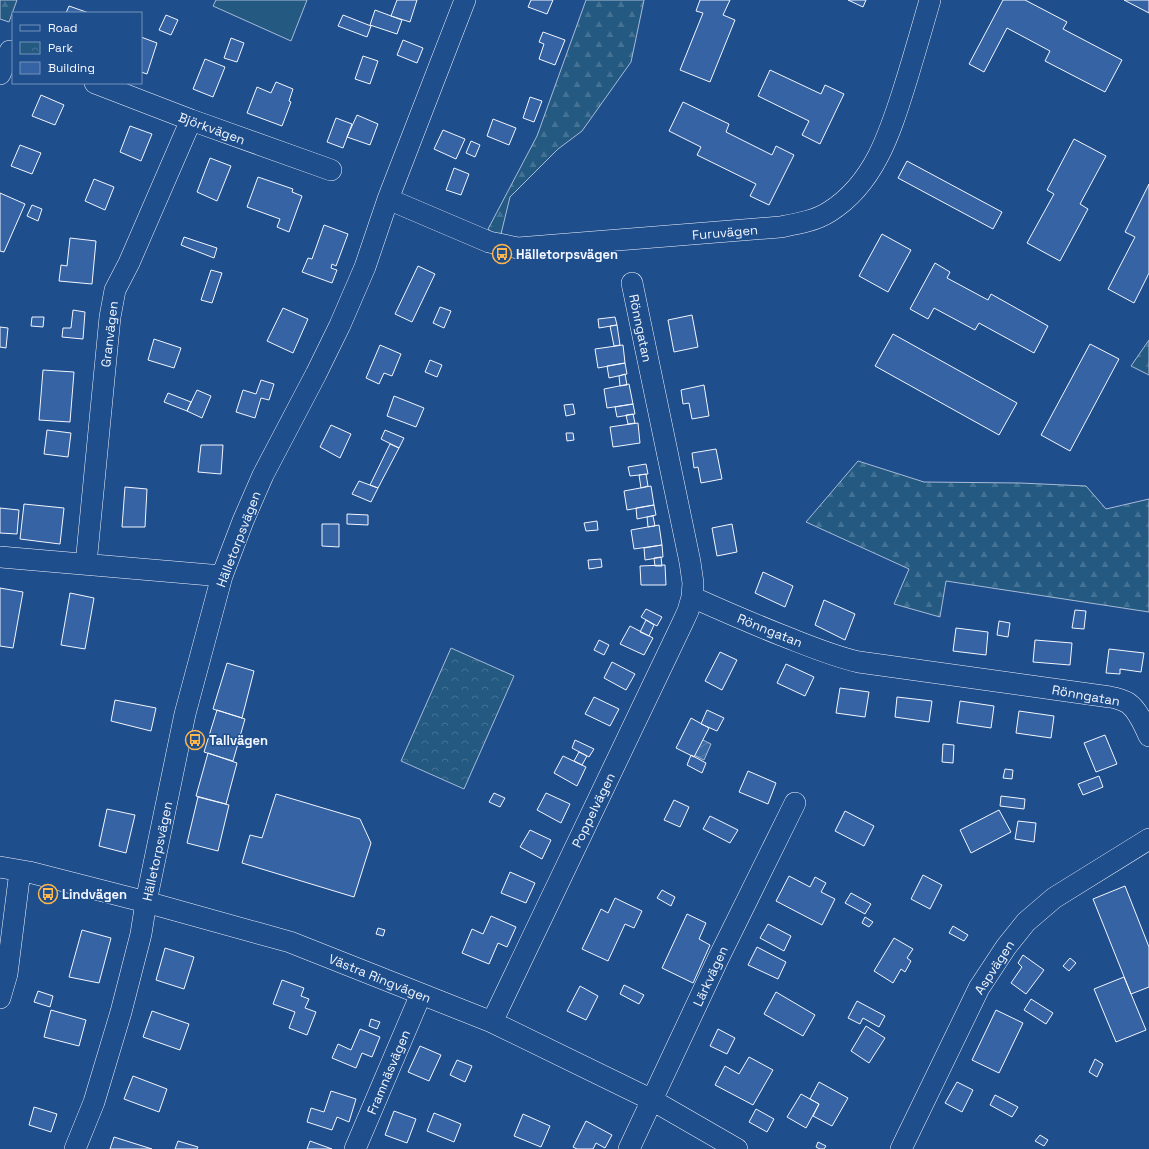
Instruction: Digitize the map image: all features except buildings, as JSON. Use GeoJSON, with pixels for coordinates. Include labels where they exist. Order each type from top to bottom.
{"type":"FeatureCollection","features":[{"type":"Feature","properties":{"kind":"street","name":"Hälletorpsvägen"},"geometry":{"type":"LineString","coordinates":[[75,1149],[94,1102],[121,1012],[142,934],[146,902],[185,714],[222,576],[243,521],[263,475],[316,374],[340,325],[365,267],[388,199],[465,0]]}},
{"type":"Feature","properties":{"kind":"street","name":"Furuvägen"},"geometry":{"type":"LineString","coordinates":[[388,199],[489,242],[518,248],[780,227],[806,222],[828,213],[848,198],[866,177],[880,154],[895,116],[930,0]]}},
{"type":"Feature","properties":{"kind":"street"},"geometry":{"type":"LineString","coordinates":[[0,74],[12,51]]}},
{"type":"Feature","properties":{"kind":"street","name":"Björkvägen"},"geometry":{"type":"LineString","coordinates":[[98,84],[190,120],[331,170]]}},
{"type":"Feature","properties":{"kind":"street","name":"Granvägen"},"geometry":{"type":"LineString","coordinates":[[86,564],[110,317],[115,290],[129,263],[190,120]]}},
{"type":"Feature","properties":{"kind":"street","name":"Rönngatan"},"geometry":{"type":"LineString","coordinates":[[632,283],[690,562],[693,583],[692,597],[816,649],[845,659],[952,676],[1110,697],[1121,700],[1129,704],[1136,712],[1149,736]]}},
{"type":"Feature","properties":{"kind":"street"},"geometry":{"type":"LineString","coordinates":[[0,557],[222,576]]}},
{"type":"Feature","properties":{"kind":"street","name":"Poppelvägen"},"geometry":{"type":"LineString","coordinates":[[492,1022],[682,624],[692,597]]}},
{"type":"Feature","properties":{"kind":"street","name":"Lärkvägen"},"geometry":{"type":"LineString","coordinates":[[629,1149],[718,959],[794,803]]}},
{"type":"Feature","properties":{"kind":"street","name":"Aspvägen"},"geometry":{"type":"LineString","coordinates":[[901,1149],[979,988],[1006,947],[1026,922],[1054,898],[1149,839]]}},
{"type":"Feature","properties":{"kind":"street","name":"Västra Ringvägen"},"geometry":{"type":"LineString","coordinates":[[0,867],[146,902],[290,942],[492,1022],[652,1100],[737,1149]]}},
{"type":"Feature","properties":{"kind":"street"},"geometry":{"type":"LineString","coordinates":[[0,998],[7,974],[20,871]]}},
{"type":"Feature","properties":{"kind":"street","name":"Framnäsvägen"},"geometry":{"type":"LineString","coordinates":[[355,1149],[420,994]]}},
{"type":"Feature","properties":{"kind":"green space"},"geometry":{"type":"Polygon","coordinates":[[[0,0],[17,0],[9,22],[0,19],[0,0]]]}},
{"type":"Feature","properties":{"kind":"green space"},"geometry":{"type":"Polygon","coordinates":[[[216,0],[307,0],[291,41],[213,6],[216,0]]]}},
{"type":"Feature","properties":{"kind":"green space"},"geometry":{"type":"Polygon","coordinates":[[[586,0],[644,0],[631,62],[582,131],[558,149],[510,197],[500,238],[488,229],[537,136],[586,0]]]}},
{"type":"Feature","properties":{"kind":"green space"},"geometry":{"type":"Polygon","coordinates":[[[1149,340],[1149,375],[1131,366],[1149,340]]]}},
{"type":"Feature","properties":{"kind":"green space"},"geometry":{"type":"Polygon","coordinates":[[[858,461],[924,482],[1020,483],[1086,486],[1106,509],[1149,499],[1149,612],[946,581],[940,617],[894,604],[909,569],[806,522],[858,461]]]}},
{"type":"Feature","properties":{"kind":"green space"},"geometry":{"type":"Polygon","coordinates":[[[451,648],[514,676],[464,789],[401,761],[451,648]]]}},
{"type":"Feature","properties":{"kind":"water"},"geometry":{"type":"Polygon","coordinates":[[[701,739],[711,744],[704,760],[693,755],[701,739]]]}},
{"type":"Feature","properties":{"kind":"place","name":"Hälletorpsvägen"},"geometry":{"type":"Point","coordinates":[502,254]}},
{"type":"Feature","properties":{"kind":"place","name":"Tallvägen"},"geometry":{"type":"Point","coordinates":[195,740]}},
{"type":"Feature","properties":{"kind":"place","name":"Lindvägen"},"geometry":{"type":"Point","coordinates":[48,894]}}]}
